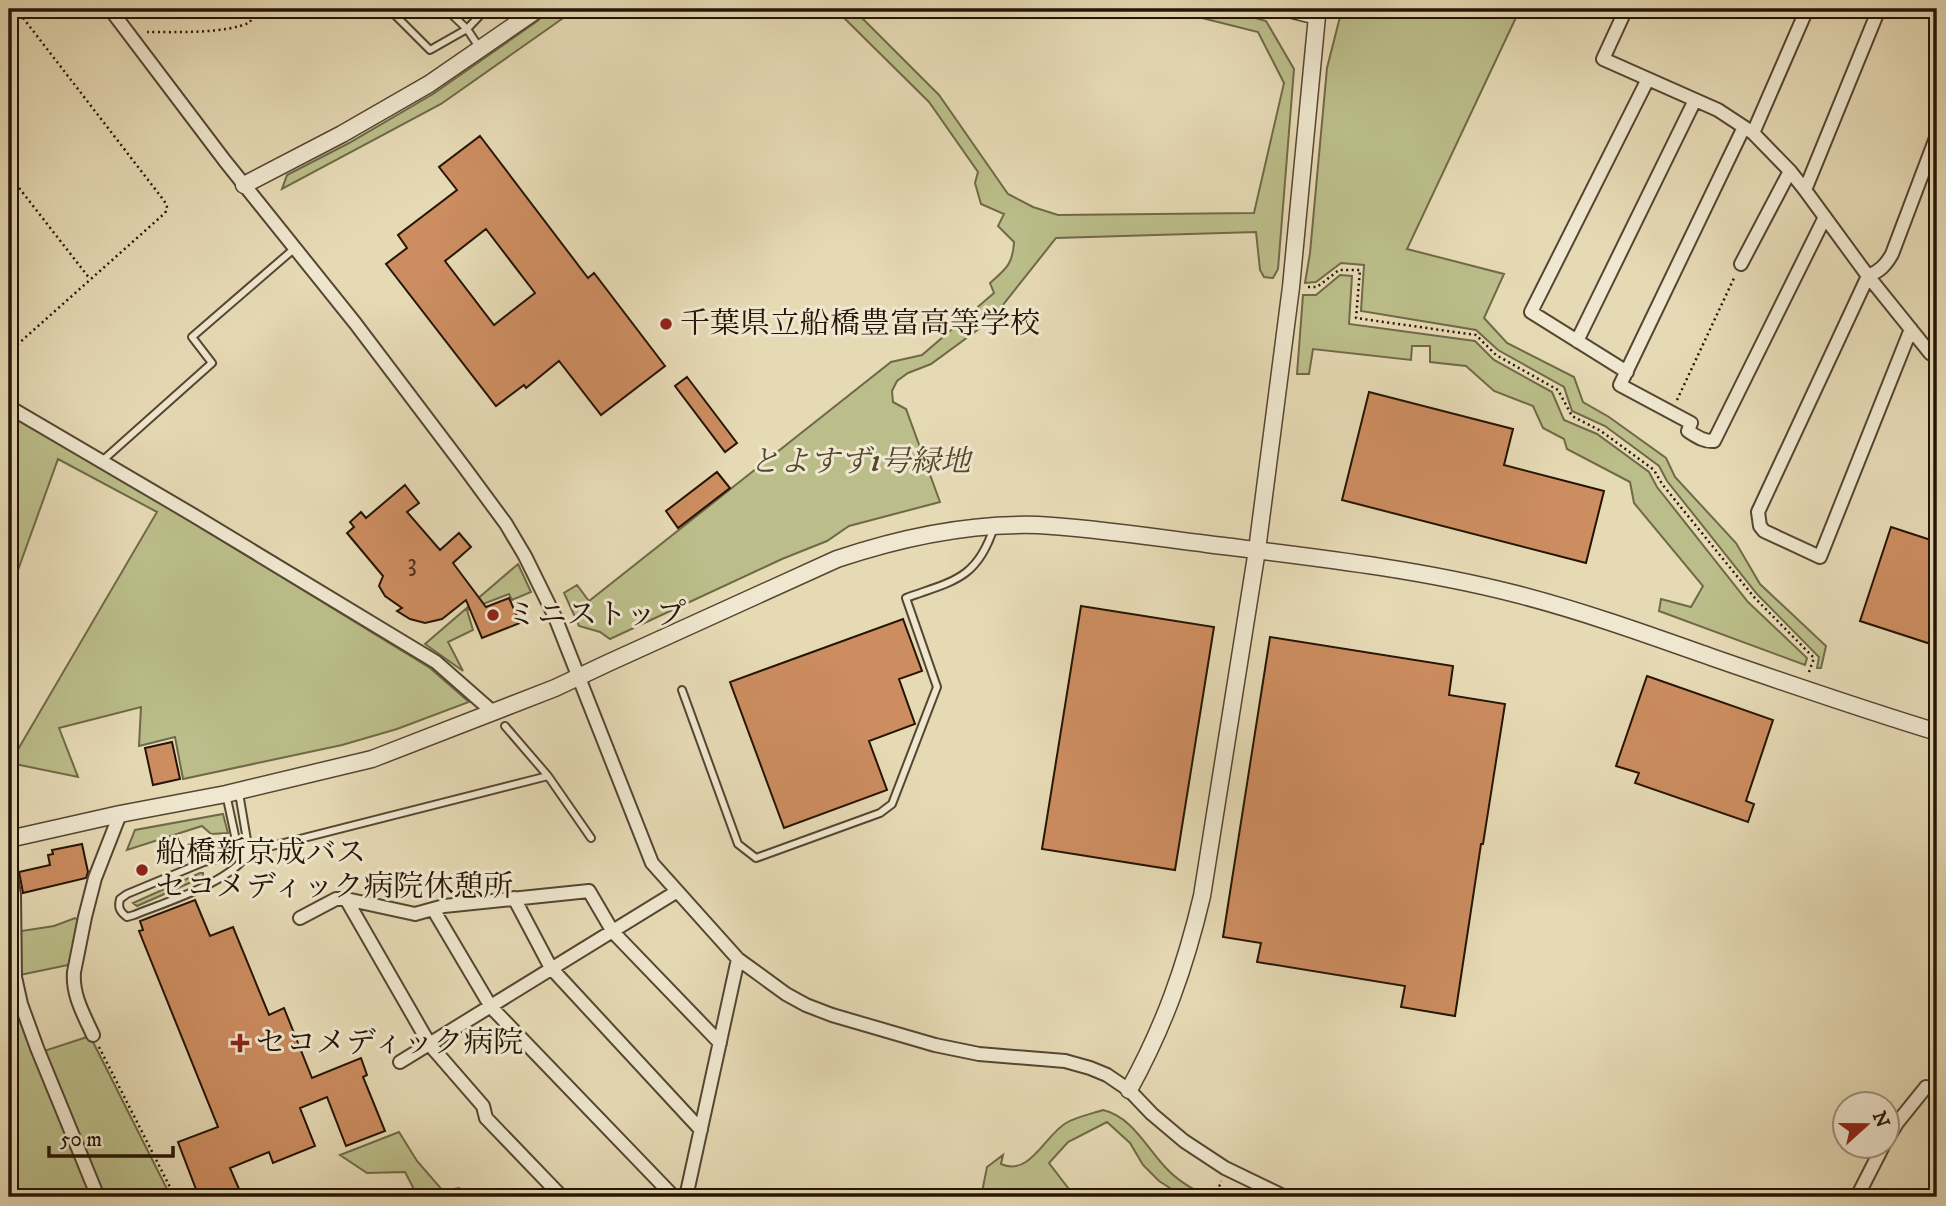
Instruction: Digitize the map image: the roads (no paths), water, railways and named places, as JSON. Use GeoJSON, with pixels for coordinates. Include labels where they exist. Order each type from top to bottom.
{"type":"FeatureCollection","features":[{"type":"Feature","properties":{"kind":"street"},"geometry":{"type":"LineString","coordinates":[[110,9],[244,185],[399,380],[506,524],[541,584],[652,863],[738,959],[786,994],[832,1015],[957,1050],[1065,1062],[1107,1075],[1129,1090],[1184,1141],[1225,1167],[1285,1197]]}},
{"type":"Feature","properties":{"kind":"street"},"geometry":{"type":"LineString","coordinates":[[244,185],[429,85],[538,9]]}},
{"type":"Feature","properties":{"kind":"street"},"geometry":{"type":"LineString","coordinates":[[1129,1090],[1164,1020],[1192,939],[1202,896],[1257,550],[1291,287],[1318,12],[1289,9]]}},
{"type":"Feature","properties":{"kind":"street"},"geometry":{"type":"LineString","coordinates":[[1626,9],[1603,59],[1718,110],[1748,130],[1790,170],[1868,276],[1930,353],[1937,358]]}},
{"type":"Feature","properties":{"kind":"street"},"geometry":{"type":"LineString","coordinates":[[1807,9],[1620,385],[1691,423],[1688,431],[1697,437],[1709,442],[1714,441],[1825,217]]}},
{"type":"Feature","properties":{"kind":"street"},"geometry":{"type":"LineString","coordinates":[[1805,190],[1879,9]]}},
{"type":"Feature","properties":{"kind":"street"},"geometry":{"type":"LineString","coordinates":[[1627,372],[1531,312],[1648,79]]}},
{"type":"Feature","properties":{"kind":"street"},"geometry":{"type":"LineString","coordinates":[[1577,341],[1695,100]]}},
{"type":"Feature","properties":{"kind":"street"},"geometry":{"type":"LineString","coordinates":[[1912,329],[1820,557],[1764,531],[1759,526],[1758,512],[1868,276],[1879,271],[1892,254],[1937,135]]}},
{"type":"Feature","properties":{"kind":"street"},"geometry":{"type":"LineString","coordinates":[[1741,264],[1790,170]]}},
{"type":"Feature","properties":{"kind":"street"},"geometry":{"type":"LineString","coordinates":[[9,407],[436,662],[499,720]]}},
{"type":"Feature","properties":{"kind":"street"},"geometry":{"type":"LineString","coordinates":[[9,839],[372,759],[499,720],[608,663],[837,559],[925,535],[994,527],[1068,527],[1257,550],[1448,578],[1584,612],[1811,692],[1937,732]]}},
{"type":"Feature","properties":{"kind":"street"},"geometry":{"type":"LineString","coordinates":[[93,1035],[77,997],[74,972],[95,877],[120,814]]}},
{"type":"Feature","properties":{"kind":"street"},"geometry":{"type":"LineString","coordinates":[[9,862],[14,895],[15,977],[21,1004],[98,1197]]}},
{"type":"Feature","properties":{"kind":"street"},"geometry":{"type":"LineString","coordinates":[[300,918],[336,898],[415,914],[444,905],[589,891],[613,932],[720,1043]]}},
{"type":"Feature","properties":{"kind":"street"},"geometry":{"type":"LineString","coordinates":[[400,1062],[676,892]]}},
{"type":"Feature","properties":{"kind":"street"},"geometry":{"type":"LineString","coordinates":[[514,898],[551,968],[701,1130]]}},
{"type":"Feature","properties":{"kind":"street"},"geometry":{"type":"LineString","coordinates":[[346,899],[430,1045],[484,1106],[486,1118],[562,1197]]}},
{"type":"Feature","properties":{"kind":"street"},"geometry":{"type":"LineString","coordinates":[[433,909],[491,1007],[674,1197]]}},
{"type":"Feature","properties":{"kind":"street"},"geometry":{"type":"LineString","coordinates":[[686,1197],[738,959]]}},
{"type":"Feature","properties":{"kind":"street"},"geometry":{"type":"LineString","coordinates":[[1900,1119],[1926,1087]]}},
{"type":"Feature","properties":{"kind":"street"},"geometry":{"type":"LineString","coordinates":[[1857,1197],[1876,1160]]}},
{"type":"Feature","properties":{"kind":"lane"},"geometry":{"type":"LineString","coordinates":[[389,9],[430,50],[467,29],[486,9]]}},
{"type":"Feature","properties":{"kind":"lane"},"geometry":{"type":"LineString","coordinates":[[446,9],[467,29],[481,50]]}},
{"type":"Feature","properties":{"kind":"lane"},"geometry":{"type":"LineString","coordinates":[[102,461],[212,363],[192,337],[295,247]]}},
{"type":"Feature","properties":{"kind":"lane"},"geometry":{"type":"LineString","coordinates":[[682,690],[738,844],[756,858],[880,813],[892,804],[937,687],[906,598],[957,579],[977,564],[994,527]]}},
{"type":"Feature","properties":{"kind":"lane"},"geometry":{"type":"LineString","coordinates":[[499,720],[548,776],[591,838]]}},
{"type":"Feature","properties":{"kind":"lane"},"geometry":{"type":"LineString","coordinates":[[232,792],[249,852],[242,863],[213,882],[145,911],[127,916],[122,913],[118,907],[120,899],[127,894],[204,862],[249,852],[548,776]]}},
{"type":"Feature","properties":{"kind":"lane"},"geometry":{"type":"LineString","coordinates":[[232,792],[237,845],[233,856]]}},
{"type":"Feature","properties":{"kind":"place","name":"千葉県立船橋豊富高等学校"},"geometry":{"type":"Point","coordinates":[666,324]}},
{"type":"Feature","properties":{"kind":"place","name":"ミニストップ"},"geometry":{"type":"Point","coordinates":[493,615]}},
{"type":"Feature","properties":{"kind":"place","name":"船橋新京成バス セコメディック病院休憩所"},"geometry":{"type":"Point","coordinates":[142,870]}},
{"type":"Feature","properties":{"kind":"place","name":"セコメディック病院"},"geometry":{"type":"Point","coordinates":[240,1043]}},
{"type":"Feature","properties":{"kind":"park label","name":"とよすず1号緑地"},"geometry":{"type":"Point","coordinates":[860,462]}}]}
